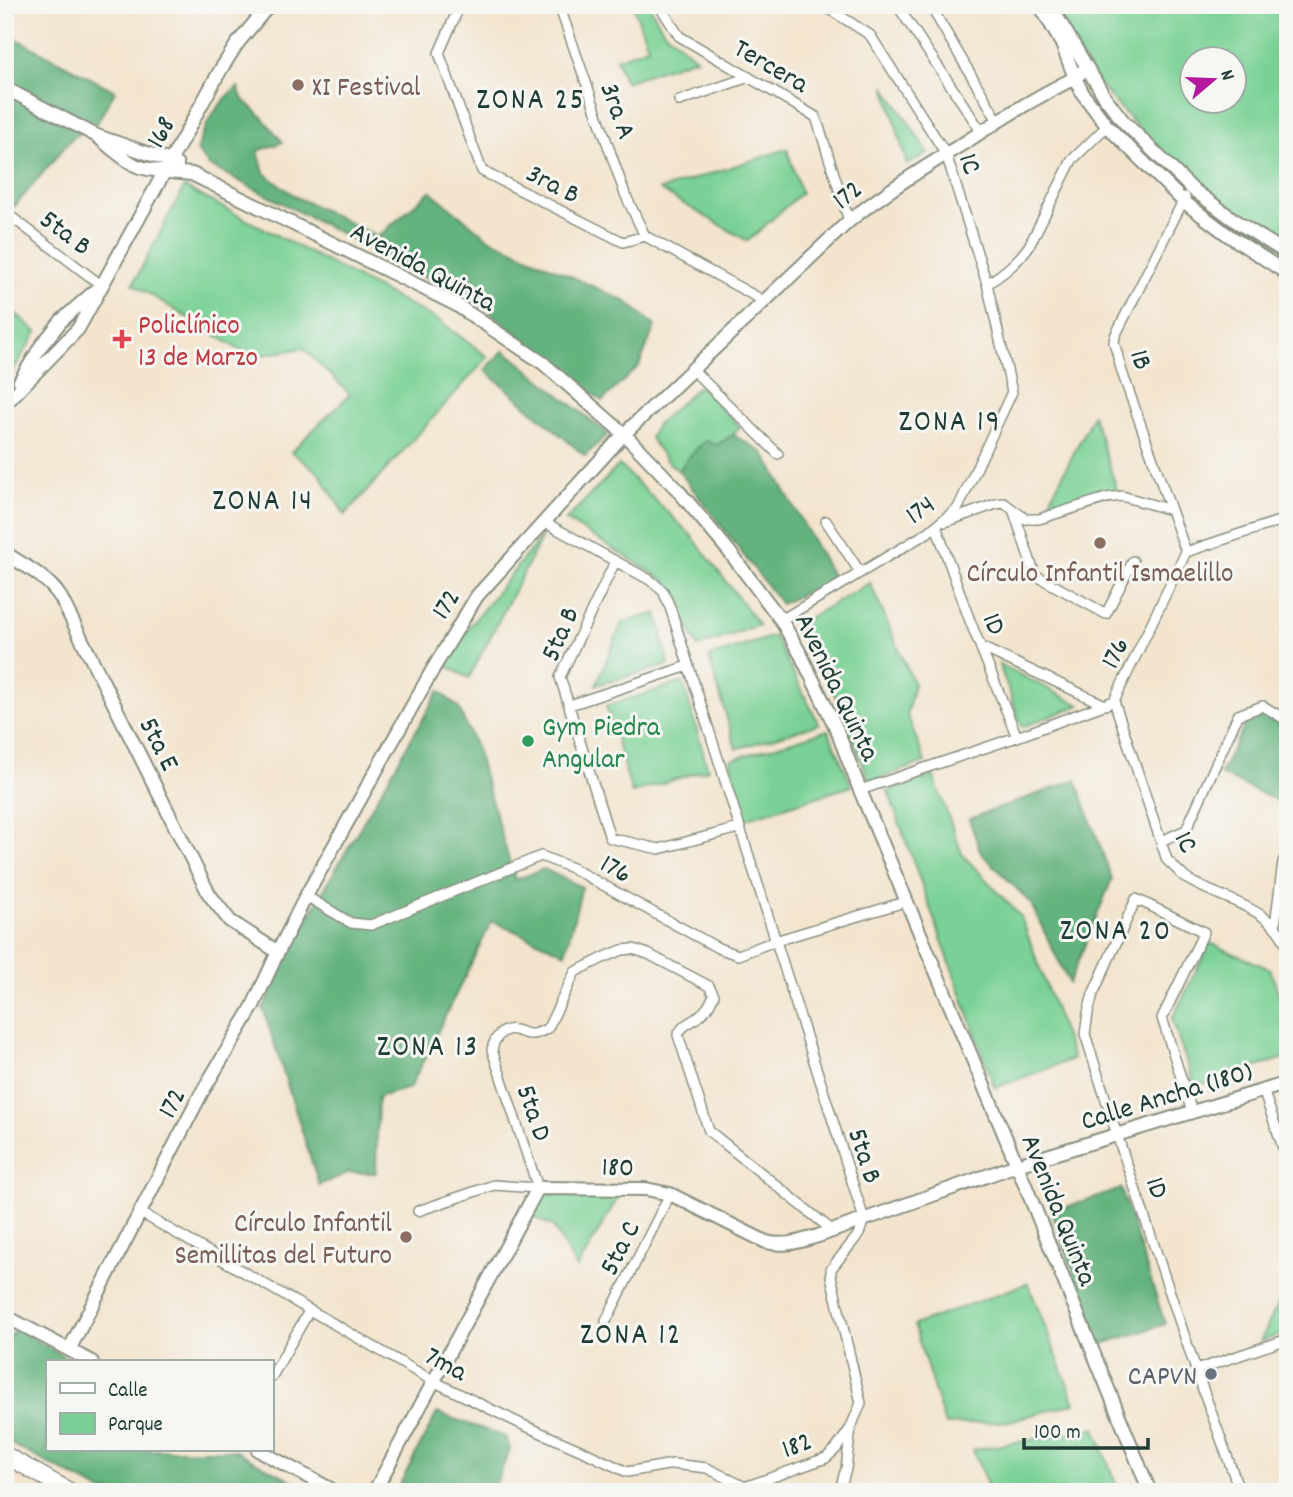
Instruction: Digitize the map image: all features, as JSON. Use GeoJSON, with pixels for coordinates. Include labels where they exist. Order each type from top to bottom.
{"type":"FeatureCollection","features":[{"type":"Feature","properties":{"kind":"highway"},"geometry":{"type":"LineString","coordinates":[[5,1455],[71,1492]]}},
{"type":"Feature","properties":{"kind":"street","name":"168"},"geometry":{"type":"LineString","coordinates":[[6,403],[41,346],[62,320],[101,285],[220,69],[269,5]]}},
{"type":"Feature","properties":{"kind":"street","name":"3ra B"},"geometry":{"type":"LineString","coordinates":[[460,5],[439,53],[482,171],[622,242],[645,236]]}},
{"type":"Feature","properties":{"kind":"street","name":"3ra A"},"geometry":{"type":"LineString","coordinates":[[548,5],[561,11],[625,194],[645,236]]}},
{"type":"Feature","properties":{"kind":"street","name":"Tercera"},"geometry":{"type":"LineString","coordinates":[[659,5],[679,36],[816,117],[849,221]]}},
{"type":"Feature","properties":{"kind":"street","name":"1C"},"geometry":{"type":"LineString","coordinates":[[823,5],[870,35],[946,154],[987,284],[1009,376]]}},
{"type":"Feature","properties":{"kind":"street"},"geometry":{"type":"LineString","coordinates":[[897,5],[981,131]]}},
{"type":"Feature","properties":{"kind":"street"},"geometry":{"type":"LineString","coordinates":[[930,5],[998,121]]}},
{"type":"Feature","properties":{"kind":"street"},"geometry":{"type":"LineString","coordinates":[[1040,5],[1062,44],[1083,94],[1107,126],[1183,201],[1228,235],[1288,274]]}},
{"type":"Feature","properties":{"kind":"street"},"geometry":{"type":"LineString","coordinates":[[1050,5],[1086,68],[1123,121],[1191,188],[1237,222],[1288,254]]}},
{"type":"Feature","properties":{"kind":"street","name":"172"},"geometry":{"type":"LineString","coordinates":[[69,1350],[201,1094],[252,1008],[306,896],[477,596],[624,434],[849,221],[981,131],[1075,78],[1086,68]]}},
{"type":"Feature","properties":{"kind":"street"},"geometry":{"type":"LineString","coordinates":[[679,101],[748,77]]}},
{"type":"Feature","properties":{"kind":"street"},"geometry":{"type":"LineString","coordinates":[[5,88],[97,136],[168,166]]}},
{"type":"Feature","properties":{"kind":"street"},"geometry":{"type":"LineString","coordinates":[[987,284],[1020,258],[1029,246],[1072,160],[1107,126]]}},
{"type":"Feature","properties":{"kind":"street"},"geometry":{"type":"LineString","coordinates":[[97,136],[118,154],[141,167],[154,192]]}},
{"type":"Feature","properties":{"kind":"street"},"geometry":{"type":"LineString","coordinates":[[141,167],[168,166]]}},
{"type":"Feature","properties":{"kind":"street","name":"Avenida Quinta"},"geometry":{"type":"LineString","coordinates":[[168,166],[192,174],[455,304],[542,363],[624,434],[676,488],[781,620],[836,728],[1150,1492]]}},
{"type":"Feature","properties":{"kind":"street","name":"1B"},"geometry":{"type":"LineString","coordinates":[[1186,552],[1122,372],[1114,342],[1191,188]]}},
{"type":"Feature","properties":{"kind":"street","name":"5ta B"},"geometry":{"type":"LineString","coordinates":[[5,212],[101,285]]}},
{"type":"Feature","properties":{"kind":"street"},"geometry":{"type":"LineString","coordinates":[[645,236],[764,301]]}},
{"type":"Feature","properties":{"kind":"street"},"geometry":{"type":"LineString","coordinates":[[692,369],[778,454]]}},
{"type":"Feature","properties":{"kind":"street","name":"174"},"geometry":{"type":"LineString","coordinates":[[781,620],[927,533],[958,508],[1012,392],[1009,376]]}},
{"type":"Feature","properties":{"kind":"street"},"geometry":{"type":"LineString","coordinates":[[936,526],[1004,503],[1026,519],[1039,519],[1106,498],[1122,496],[1171,510]]}},
{"type":"Feature","properties":{"kind":"street"},"geometry":{"type":"LineString","coordinates":[[1014,512],[1035,575],[1106,614],[1133,561]]}},
{"type":"Feature","properties":{"kind":"street"},"geometry":{"type":"LineString","coordinates":[[1186,552],[1288,518]]}},
{"type":"Feature","properties":{"kind":"street"},"geometry":{"type":"LineString","coordinates":[[826,521],[860,572]]}},
{"type":"Feature","properties":{"kind":"street","name":"5ta B"},"geometry":{"type":"LineString","coordinates":[[544,522],[650,580],[663,591],[864,1219],[859,1234],[831,1269],[861,1403],[852,1427],[846,1469],[839,1492]]}},
{"type":"Feature","properties":{"kind":"street","name":"1D"},"geometry":{"type":"LineString","coordinates":[[936,526],[970,621],[1017,737]]}},
{"type":"Feature","properties":{"kind":"street","name":"176"},"geometry":{"type":"LineString","coordinates":[[860,790],[1114,701],[1186,552]]}},
{"type":"Feature","properties":{"kind":"street","name":"5ta E"},"geometry":{"type":"LineString","coordinates":[[5,553],[46,580],[61,597],[209,894],[230,920],[278,952]]}},
{"type":"Feature","properties":{"kind":"street","name":"5ta B"},"geometry":{"type":"LineString","coordinates":[[615,562],[560,677],[610,838],[659,849],[739,828]]}},
{"type":"Feature","properties":{"kind":"street"},"geometry":{"type":"LineString","coordinates":[[981,646],[1105,705]]}},
{"type":"Feature","properties":{"kind":"street"},"geometry":{"type":"LineString","coordinates":[[570,705],[688,666]]}},
{"type":"Feature","properties":{"kind":"street","name":"1C"},"geometry":{"type":"LineString","coordinates":[[1114,701],[1167,860],[1185,878],[1255,911],[1275,926],[1288,948]]}},
{"type":"Feature","properties":{"kind":"street"},"geometry":{"type":"LineString","coordinates":[[1161,841],[1186,830],[1238,715],[1263,706],[1288,721]]}},
{"type":"Feature","properties":{"kind":"street"},"geometry":{"type":"LineString","coordinates":[[1275,926],[1283,862],[1288,852]]}},
{"type":"Feature","properties":{"kind":"street","name":"176"},"geometry":{"type":"LineString","coordinates":[[306,896],[351,923],[371,925],[541,856],[572,868],[718,948],[738,955],[775,941],[908,901]]}},
{"type":"Feature","properties":{"kind":"street","name":"1D"},"geometry":{"type":"LineString","coordinates":[[1192,1112],[1162,1018],[1204,932],[1136,898],[1093,994],[1085,1034],[1196,1370],[1240,1492]]}},
{"type":"Feature","properties":{"kind":"street","name":"5ta D"},"geometry":{"type":"LineString","coordinates":[[538,1188],[492,1050],[494,1041],[506,1030],[533,1034],[548,1028],[575,972],[622,950],[633,949],[709,986],[714,995],[709,1007],[699,1017],[683,1026],[678,1034],[709,1131],[832,1231]]}},
{"type":"Feature","properties":{"kind":"street","name":"Calle Ancha (180)"},"geometry":{"type":"LineString","coordinates":[[1017,1165],[1288,1083]]}},
{"type":"Feature","properties":{"kind":"street"},"geometry":{"type":"LineString","coordinates":[[1263,1090],[1288,1162]]}},
{"type":"Feature","properties":{"kind":"street","name":"180"},"geometry":{"type":"LineString","coordinates":[[538,1188],[646,1189],[670,1194],[766,1242],[778,1245],[791,1244],[832,1231],[1017,1165]]}},
{"type":"Feature","properties":{"kind":"street"},"geometry":{"type":"LineString","coordinates":[[374,1492],[538,1188],[494,1185],[418,1211]]}},
{"type":"Feature","properties":{"kind":"street","name":"5ta C"},"geometry":{"type":"LineString","coordinates":[[606,1321],[670,1194]]}},
{"type":"Feature","properties":{"kind":"street","name":"7ma"},"geometry":{"type":"LineString","coordinates":[[141,1213],[433,1381],[521,1424],[627,1472],[673,1464],[707,1468],[747,1489]]}},
{"type":"Feature","properties":{"kind":"street"},"geometry":{"type":"LineString","coordinates":[[273,1374],[309,1311]]}},
{"type":"Feature","properties":{"kind":"street"},"geometry":{"type":"LineString","coordinates":[[5,1316],[88,1360]]}},
{"type":"Feature","properties":{"kind":"street"},"geometry":{"type":"LineString","coordinates":[[1196,1370],[1288,1339]]}},
{"type":"Feature","properties":{"kind":"street","name":"182"},"geometry":{"type":"LineString","coordinates":[[747,1489],[826,1458],[852,1427]]}},
{"type":"Feature","properties":{"kind":"street"},"geometry":{"type":"LineString","coordinates":[[262,1452],[336,1492]]}},
{"type":"Feature","properties":{"kind":"green space"},"geometry":{"type":"Polygon","coordinates":[[[633,5],[649,5],[663,30],[696,58],[625,82],[616,59],[648,47],[633,5]]]}},
{"type":"Feature","properties":{"kind":"green space"},"geometry":{"type":"Polygon","coordinates":[[[1048,5],[1288,5],[1288,251],[1216,206],[1099,85],[1048,5]]]}},
{"type":"Feature","properties":{"kind":"green space"},"geometry":{"type":"Polygon","coordinates":[[[5,33],[115,91],[97,123],[72,138],[15,206],[5,203],[5,33]]]}},
{"type":"Feature","properties":{"kind":"green space"},"geometry":{"type":"Polygon","coordinates":[[[238,87],[242,98],[283,142],[258,151],[264,173],[296,197],[378,237],[430,191],[488,238],[627,302],[655,326],[639,366],[602,401],[483,307],[208,165],[197,150],[200,141],[212,115],[238,87]]]}},
{"type":"Feature","properties":{"kind":"green space"},"geometry":{"type":"Polygon","coordinates":[[[885,87],[928,153],[907,165],[885,87]]]}},
{"type":"Feature","properties":{"kind":"green space"},"geometry":{"type":"Polygon","coordinates":[[[787,149],[801,193],[748,241],[660,190],[787,149]]]}},
{"type":"Feature","properties":{"kind":"green space"},"geometry":{"type":"Polygon","coordinates":[[[184,187],[438,320],[488,357],[345,515],[319,473],[291,452],[350,394],[303,348],[251,357],[133,284],[184,187]]]}},
{"type":"Feature","properties":{"kind":"green space"},"geometry":{"type":"Polygon","coordinates":[[[7,306],[37,332],[5,383],[5,325],[7,306]]]}},
{"type":"Feature","properties":{"kind":"green space"},"geometry":{"type":"Polygon","coordinates":[[[504,350],[608,434],[585,456],[485,370],[504,350]]]}},
{"type":"Feature","properties":{"kind":"green space"},"geometry":{"type":"Polygon","coordinates":[[[699,386],[740,427],[717,445],[688,458],[679,471],[666,460],[650,438],[657,424],[699,386]]]}},
{"type":"Feature","properties":{"kind":"green space"},"geometry":{"type":"Polygon","coordinates":[[[1093,415],[1118,493],[1083,500],[1080,495],[1045,510],[1093,415]]]}},
{"type":"Feature","properties":{"kind":"green space"},"geometry":{"type":"Polygon","coordinates":[[[733,435],[764,453],[834,579],[781,604],[679,471],[705,441],[717,445],[733,435]]]}},
{"type":"Feature","properties":{"kind":"green space"},"geometry":{"type":"Polygon","coordinates":[[[619,465],[691,535],[759,625],[698,647],[666,581],[566,520],[619,465]]]}},
{"type":"Feature","properties":{"kind":"green space"},"geometry":{"type":"Polygon","coordinates":[[[544,533],[469,678],[443,664],[451,650],[544,533]]]}},
{"type":"Feature","properties":{"kind":"green space"},"geometry":{"type":"Polygon","coordinates":[[[870,583],[914,684],[907,714],[925,762],[870,782],[832,688],[800,623],[870,583]]]}},
{"type":"Feature","properties":{"kind":"green space"},"geometry":{"type":"Polygon","coordinates":[[[657,613],[669,665],[596,685],[622,623],[657,613]]]}},
{"type":"Feature","properties":{"kind":"green space"},"geometry":{"type":"Polygon","coordinates":[[[774,636],[819,724],[736,749],[709,657],[774,636]]]}},
{"type":"Feature","properties":{"kind":"green space"},"geometry":{"type":"Polygon","coordinates":[[[999,664],[1080,705],[1022,727],[999,664]]]}},
{"type":"Feature","properties":{"kind":"green space"},"geometry":{"type":"Polygon","coordinates":[[[683,682],[708,769],[632,793],[606,706],[683,682]]]}},
{"type":"Feature","properties":{"kind":"green space"},"geometry":{"type":"Polygon","coordinates":[[[439,691],[458,707],[475,745],[515,880],[544,869],[582,887],[565,953],[492,921],[410,1088],[378,1097],[376,1173],[348,1173],[319,1185],[263,1008],[307,919],[439,691]]]}},
{"type":"Feature","properties":{"kind":"green space"},"geometry":{"type":"Polygon","coordinates":[[[1263,716],[1288,729],[1288,806],[1220,774],[1245,724],[1263,716]]]}},
{"type":"Feature","properties":{"kind":"green space"},"geometry":{"type":"Polygon","coordinates":[[[828,730],[852,786],[745,819],[730,760],[828,730]]]}},
{"type":"Feature","properties":{"kind":"green space"},"geometry":{"type":"Polygon","coordinates":[[[933,775],[962,854],[1021,917],[1073,1059],[995,1088],[888,791],[933,775]]]}},
{"type":"Feature","properties":{"kind":"green space"},"geometry":{"type":"Polygon","coordinates":[[[1076,780],[1112,879],[1069,983],[1030,902],[981,853],[969,819],[1076,780]]]}},
{"type":"Feature","properties":{"kind":"green space"},"geometry":{"type":"Polygon","coordinates":[[[1210,943],[1270,969],[1288,1021],[1288,1057],[1195,1087],[1172,1019],[1210,943]]]}},
{"type":"Feature","properties":{"kind":"green space"},"geometry":{"type":"Polygon","coordinates":[[[1121,1189],[1165,1324],[1100,1345],[1052,1212],[1121,1189]]]}},
{"type":"Feature","properties":{"kind":"green space"},"geometry":{"type":"Polygon","coordinates":[[[540,1194],[620,1194],[577,1269],[553,1226],[529,1215],[540,1194]]]}},
{"type":"Feature","properties":{"kind":"green space"},"geometry":{"type":"Polygon","coordinates":[[[1028,1283],[1075,1403],[1010,1421],[945,1425],[914,1325],[1028,1283]]]}},
{"type":"Feature","properties":{"kind":"green space"},"geometry":{"type":"Polygon","coordinates":[[[1288,1283],[1288,1332],[1260,1342],[1288,1283]]]}},
{"type":"Feature","properties":{"kind":"green space"},"geometry":{"type":"Polygon","coordinates":[[[16,1329],[70,1360],[46,1360],[46,1452],[238,1452],[313,1492],[103,1492],[5,1441],[5,1342],[16,1329]]]}},
{"type":"Feature","properties":{"kind":"green space"},"geometry":{"type":"Polygon","coordinates":[[[437,1413],[506,1437],[510,1449],[491,1492],[396,1492],[437,1413]]]}},
{"type":"Feature","properties":{"kind":"green space"},"geometry":{"type":"Polygon","coordinates":[[[1095,1428],[1119,1492],[990,1492],[973,1450],[1095,1428]]]}},
{"type":"Feature","properties":{"kind":"place","name":"XI Festival"},"geometry":{"type":"Point","coordinates":[298,85]}},
{"type":"Feature","properties":{"kind":"place","name":"Policlínico 13 de Marzo"},"geometry":{"type":"Point","coordinates":[122,339]}},
{"type":"Feature","properties":{"kind":"place","name":"Círculo Infantil Ismaelillo"},"geometry":{"type":"Point","coordinates":[1100,543]}},
{"type":"Feature","properties":{"kind":"place","name":"Gym Piedra Angular"},"geometry":{"type":"Point","coordinates":[528,741]}},
{"type":"Feature","properties":{"kind":"place","name":"Círculo Infantil Semillitas del Futuro"},"geometry":{"type":"Point","coordinates":[406,1237]}},
{"type":"Feature","properties":{"kind":"place","name":"CAPVN"},"geometry":{"type":"Point","coordinates":[1211,1374]}},
{"type":"Feature","properties":{"kind":"district","name":"ZONA 25"},"geometry":{"type":"Point","coordinates":[531,98]}},
{"type":"Feature","properties":{"kind":"district","name":"ZONA 19"},"geometry":{"type":"Point","coordinates":[950,420]}},
{"type":"Feature","properties":{"kind":"district","name":"ZONA 14"},"geometry":{"type":"Point","coordinates":[263,499]}},
{"type":"Feature","properties":{"kind":"district","name":"ZONA 20"},"geometry":{"type":"Point","coordinates":[1116,929]}},
{"type":"Feature","properties":{"kind":"district","name":"ZONA 13"},"geometry":{"type":"Point","coordinates":[428,1045]}},
{"type":"Feature","properties":{"kind":"district","name":"ZONA 12"},"geometry":{"type":"Point","coordinates":[631,1333]}}]}
